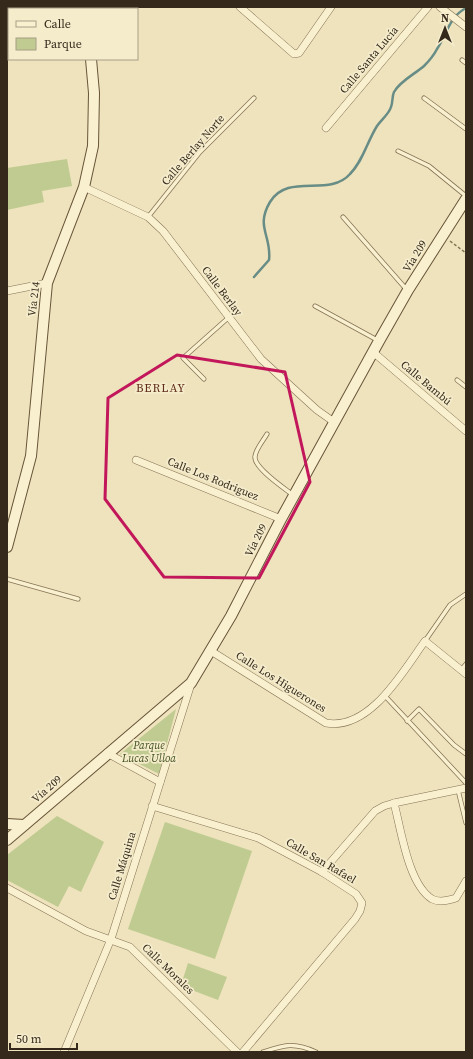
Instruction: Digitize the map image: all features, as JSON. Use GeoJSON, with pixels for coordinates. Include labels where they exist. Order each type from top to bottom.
{"type":"FeatureCollection","features":[{"type":"Feature","properties":{"kind":"main road","name":"Vía 214"},"geometry":{"type":"LineString","coordinates":[[7,547],[31,456],[47,283],[84,187],[93,146],[94,93],[91,60]]}},
{"type":"Feature","properties":{"kind":"main road","name":"Vía 209"},"geometry":{"type":"LineString","coordinates":[[7,840],[107,753],[191,683],[211,651],[280,519],[379,341],[408,290],[466,199]]}},
{"type":"Feature","properties":{"kind":"main road"},"geometry":{"type":"LineString","coordinates":[[7,824],[24,825]]}},
{"type":"Feature","properties":{"kind":"street"},"geometry":{"type":"LineString","coordinates":[[240,7],[294,54],[299,53],[331,7]]}},
{"type":"Feature","properties":{"kind":"street","name":"Calle Santa Lucía"},"geometry":{"type":"LineString","coordinates":[[326,128],[428,7]]}},
{"type":"Feature","properties":{"kind":"street"},"geometry":{"type":"LineString","coordinates":[[440,7],[466,27]]}},
{"type":"Feature","properties":{"kind":"street","name":"Calle Berlay"},"geometry":{"type":"LineString","coordinates":[[84,187],[148,218],[164,231],[228,318],[261,359],[317,410],[334,422]]}},
{"type":"Feature","properties":{"kind":"street"},"geometry":{"type":"LineString","coordinates":[[7,291],[47,283]]}},
{"type":"Feature","properties":{"kind":"street","name":"Calle Bambú"},"geometry":{"type":"LineString","coordinates":[[373,352],[466,431]]}},
{"type":"Feature","properties":{"kind":"street","name":"Calle Los Rodriguez"},"geometry":{"type":"LineString","coordinates":[[136,460],[280,519]]}},
{"type":"Feature","properties":{"kind":"street"},"geometry":{"type":"LineString","coordinates":[[425,641],[464,672]]}},
{"type":"Feature","properties":{"kind":"street","name":"Calle Los Higuerones"},"geometry":{"type":"LineString","coordinates":[[211,651],[326,723],[336,725],[354,720],[365,714],[385,696],[425,641]]}},
{"type":"Feature","properties":{"kind":"street","name":"Calle Máquina"},"geometry":{"type":"LineString","coordinates":[[64,1052],[111,939],[191,683]]}},
{"type":"Feature","properties":{"kind":"street"},"geometry":{"type":"LineString","coordinates":[[107,753],[160,782]]}},
{"type":"Feature","properties":{"kind":"street"},"geometry":{"type":"LineString","coordinates":[[322,872],[367,818],[384,806],[466,788]]}},
{"type":"Feature","properties":{"kind":"street"},"geometry":{"type":"LineString","coordinates":[[394,803],[408,860],[414,875],[432,899],[448,901],[456,898],[466,881]]}},
{"type":"Feature","properties":{"kind":"street","name":"Calle San Rafael"},"geometry":{"type":"LineString","coordinates":[[152,806],[258,838],[322,872],[360,898],[362,903],[360,911],[243,1052]]}},
{"type":"Feature","properties":{"kind":"street","name":"Calle Morales"},"geometry":{"type":"LineString","coordinates":[[7,888],[86,931],[130,947],[238,1052]]}},
{"type":"Feature","properties":{"kind":"lane"},"geometry":{"type":"LineString","coordinates":[[462,60],[466,63]]}},
{"type":"Feature","properties":{"kind":"lane","name":"Calle Berlay Norte"},"geometry":{"type":"LineString","coordinates":[[148,218],[200,152],[254,98]]}},
{"type":"Feature","properties":{"kind":"lane"},"geometry":{"type":"LineString","coordinates":[[424,98],[466,129]]}},
{"type":"Feature","properties":{"kind":"lane"},"geometry":{"type":"LineString","coordinates":[[398,151],[429,166],[466,196]]}},
{"type":"Feature","properties":{"kind":"lane"},"geometry":{"type":"LineString","coordinates":[[342,218],[408,290]]}},
{"type":"Feature","properties":{"kind":"lane"},"geometry":{"type":"LineString","coordinates":[[315,306],[379,341]]}},
{"type":"Feature","properties":{"kind":"lane"},"geometry":{"type":"LineString","coordinates":[[204,379],[183,358],[228,318]]}},
{"type":"Feature","properties":{"kind":"lane"},"geometry":{"type":"LineString","coordinates":[[457,380],[466,387]]}},
{"type":"Feature","properties":{"kind":"lane"},"geometry":{"type":"LineString","coordinates":[[267,434],[255,455],[255,460],[259,468],[294,495]]}},
{"type":"Feature","properties":{"kind":"lane"},"geometry":{"type":"LineString","coordinates":[[7,579],[78,599]]}},
{"type":"Feature","properties":{"kind":"lane"},"geometry":{"type":"LineString","coordinates":[[425,641],[450,605],[466,594]]}},
{"type":"Feature","properties":{"kind":"lane"},"geometry":{"type":"LineString","coordinates":[[464,672],[466,664]]}},
{"type":"Feature","properties":{"kind":"lane"},"geometry":{"type":"LineString","coordinates":[[385,696],[466,784]]}},
{"type":"Feature","properties":{"kind":"lane"},"geometry":{"type":"LineString","coordinates":[[407,721],[419,709],[454,745],[466,754]]}},
{"type":"Feature","properties":{"kind":"lane"},"geometry":{"type":"LineString","coordinates":[[458,790],[466,823]]}},
{"type":"Feature","properties":{"kind":"lane"},"geometry":{"type":"LineString","coordinates":[[263,1052],[291,1045],[302,1046],[316,1052]]}},
{"type":"Feature","properties":{"kind":"path"},"geometry":{"type":"LineString","coordinates":[[443,235],[466,253]]}},
{"type":"Feature","properties":{"kind":"highlighted area"},"geometry":{"type":"Polygon","coordinates":[[[177,355],[285,372],[310,482],[259,578],[164,577],[105,499],[108,398],[177,355]]]}},
{"type":"Feature","properties":{"kind":"green space"},"geometry":{"type":"Polygon","coordinates":[[[67,159],[72,186],[42,191],[44,202],[7,210],[7,168],[67,159]]]}},
{"type":"Feature","properties":{"kind":"green space","name":"Parque Lucas Ulloa"},"geometry":{"type":"Polygon","coordinates":[[[176,709],[159,774],[120,754],[176,709]]]}},
{"type":"Feature","properties":{"kind":"green space"},"geometry":{"type":"Polygon","coordinates":[[[57,816],[104,842],[81,892],[69,886],[58,907],[7,880],[7,855],[57,816]]]}},
{"type":"Feature","properties":{"kind":"green space"},"geometry":{"type":"Polygon","coordinates":[[[165,822],[252,851],[215,959],[128,929],[165,822]]]}},
{"type":"Feature","properties":{"kind":"green space"},"geometry":{"type":"Polygon","coordinates":[[[188,963],[227,977],[218,1000],[189,989],[182,982],[188,963]]]}},
{"type":"Feature","properties":{"kind":"waterway"},"geometry":{"type":"LineString","coordinates":[[254,277],[269,260],[264,218],[270,202],[278,193],[287,188],[331,184],[341,181],[350,174],[362,157],[377,126],[390,110],[393,94],[397,88],[430,60],[452,21],[466,8]]}},
{"type":"Feature","properties":{"kind":"district","name":"BERLAY"},"geometry":{"type":"Point","coordinates":[161,388]}}]}
